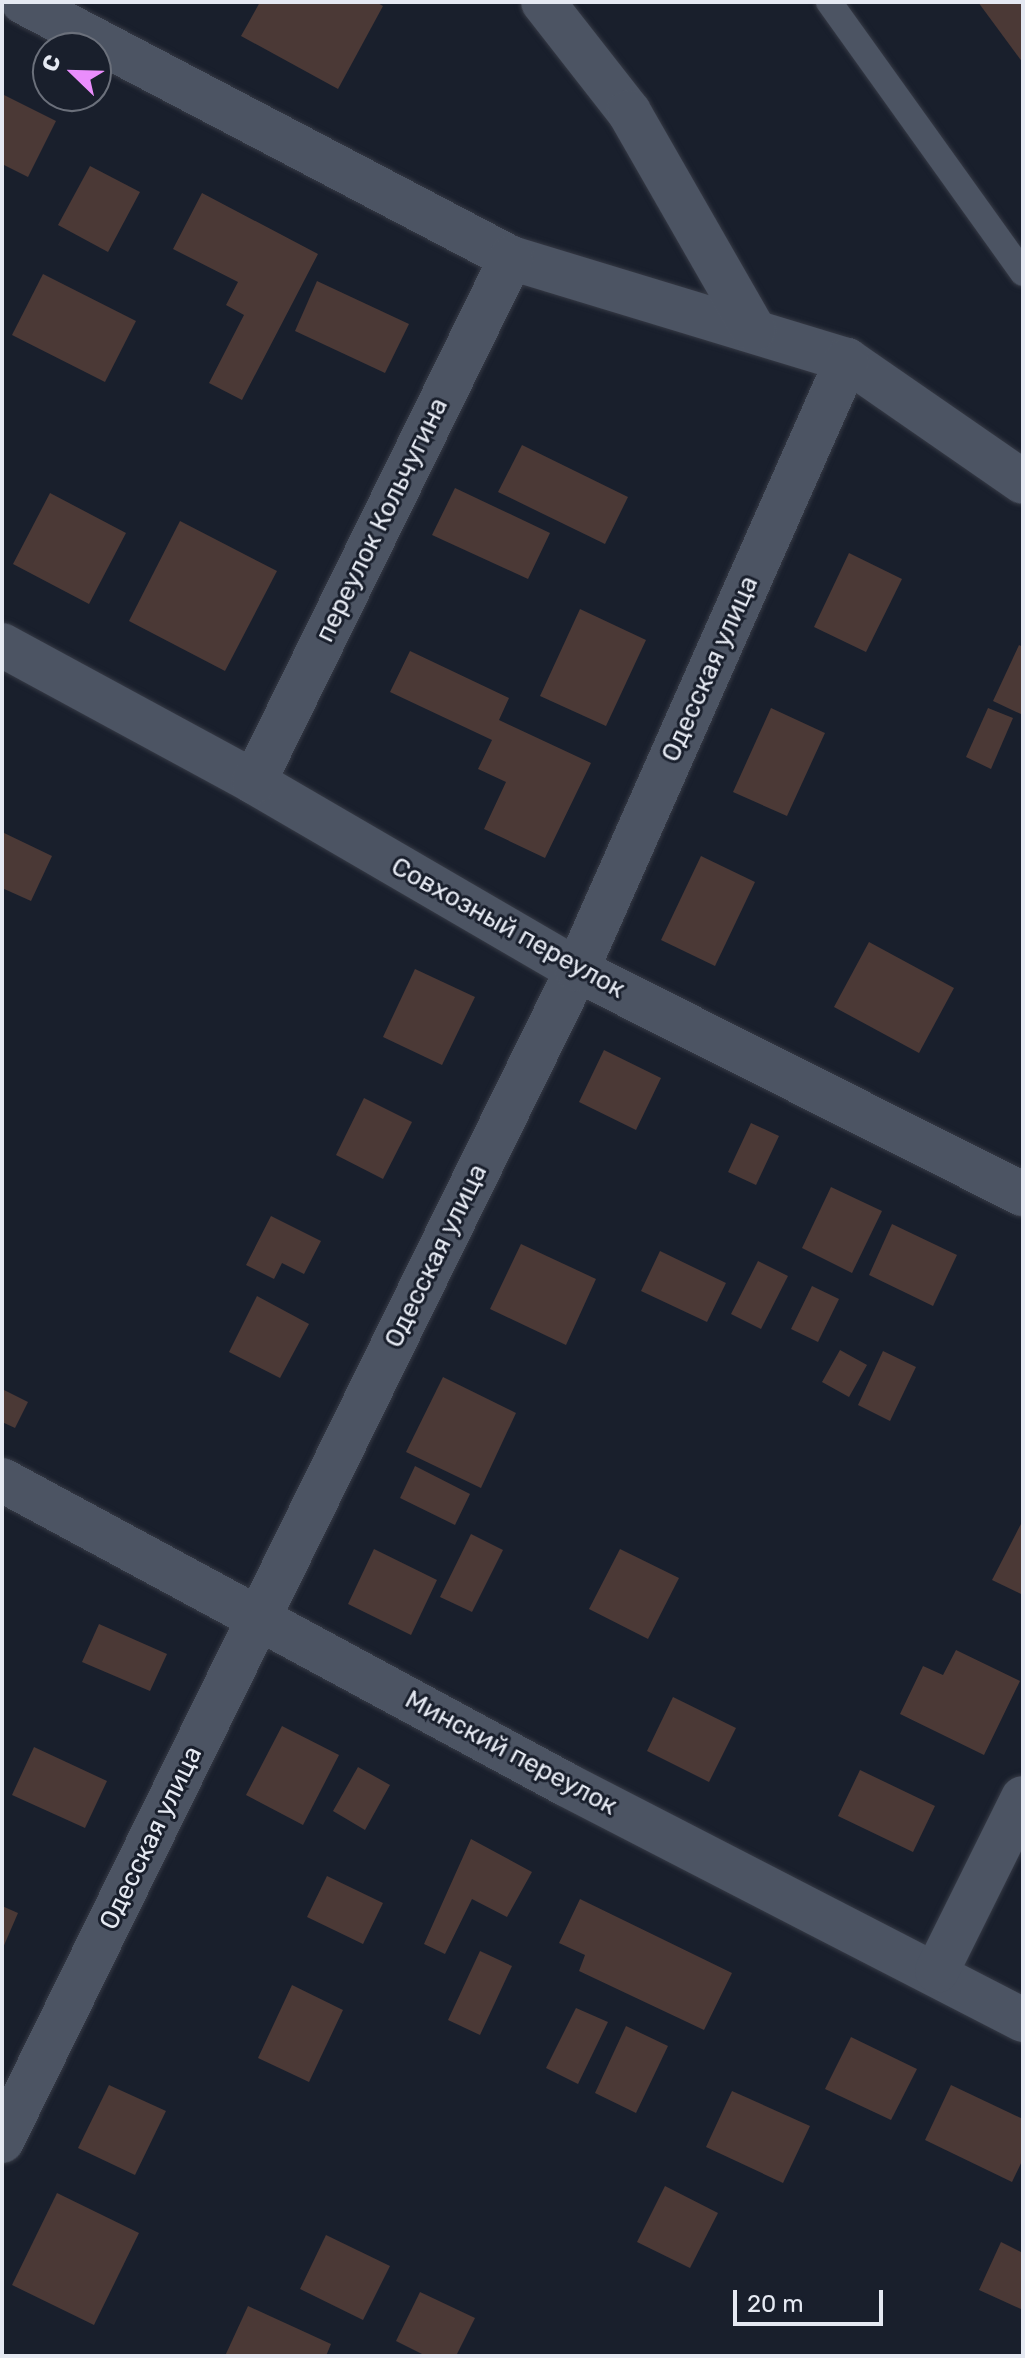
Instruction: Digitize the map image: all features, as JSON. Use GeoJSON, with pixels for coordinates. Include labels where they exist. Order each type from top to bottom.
{"type":"FeatureCollection","features":[{"type":"Feature","properties":{"kind":"street"},"geometry":{"type":"LineString","coordinates":[[23,2],[511,258],[847,360],[1023,482]]}},
{"type":"Feature","properties":{"kind":"street"},"geometry":{"type":"LineString","coordinates":[[543,2],[629,112],[754,330]]}},
{"type":"Feature","properties":{"kind":"street","name":"переулок Кольчугина"},"geometry":{"type":"LineString","coordinates":[[254,782],[511,258]]}},
{"type":"Feature","properties":{"kind":"street","name":"Одесская улица"},"geometry":{"type":"LineString","coordinates":[[2,2141],[577,970],[847,360]]}},
{"type":"Feature","properties":{"kind":"street","name":"Совхозный переулок"},"geometry":{"type":"LineString","coordinates":[[2,645],[254,782],[577,970],[1023,1194]]}},
{"type":"Feature","properties":{"kind":"street","name":"Минский переулок"},"geometry":{"type":"LineString","coordinates":[[2,1480],[260,1615],[567,1785],[937,1971],[1023,2020]]}},
{"type":"Feature","properties":{"kind":"street"},"geometry":{"type":"LineString","coordinates":[[937,1971],[1023,1798]]}},
{"type":"Feature","properties":{"kind":"lane"},"geometry":{"type":"LineString","coordinates":[[829,2],[1023,273]]}},
{"type":"Feature","properties":{"kind":"building"},"geometry":{"type":"Polygon","coordinates":[[[260,2],[376,2],[383,6],[338,89],[241,36],[260,2]]]}},
{"type":"Feature","properties":{"kind":"building"},"geometry":{"type":"Polygon","coordinates":[[[978,2],[1023,2],[1023,63],[978,2]]]}},
{"type":"Feature","properties":{"kind":"building"},"geometry":{"type":"Polygon","coordinates":[[[2,94],[32,109],[32,112],[56,121],[28,177],[2,164],[2,94]]]}},
{"type":"Feature","properties":{"kind":"building"},"geometry":{"type":"Polygon","coordinates":[[[90,166],[140,192],[108,252],[58,225],[90,166]]]}},
{"type":"Feature","properties":{"kind":"building"},"geometry":{"type":"Polygon","coordinates":[[[202,193],[318,254],[242,400],[209,383],[244,315],[226,305],[238,282],[173,249],[202,193]]]}},
{"type":"Feature","properties":{"kind":"building"},"geometry":{"type":"Polygon","coordinates":[[[43,274],[136,321],[105,382],[12,335],[43,274]]]}},
{"type":"Feature","properties":{"kind":"building"},"geometry":{"type":"Polygon","coordinates":[[[317,281],[409,324],[385,373],[295,331],[317,281]]]}},
{"type":"Feature","properties":{"kind":"building"},"geometry":{"type":"Polygon","coordinates":[[[522,445],[628,497],[605,544],[498,492],[522,445]]]}},
{"type":"Feature","properties":{"kind":"building"},"geometry":{"type":"Polygon","coordinates":[[[455,488],[550,533],[528,579],[432,535],[455,488]]]}},
{"type":"Feature","properties":{"kind":"building"},"geometry":{"type":"Polygon","coordinates":[[[50,493],[126,533],[89,604],[13,564],[50,493]]]}},
{"type":"Feature","properties":{"kind":"building"},"geometry":{"type":"Polygon","coordinates":[[[180,521],[277,571],[225,671],[129,621],[180,521]]]}},
{"type":"Feature","properties":{"kind":"building"},"geometry":{"type":"Polygon","coordinates":[[[849,553],[902,579],[866,652],[814,627],[849,553]]]}},
{"type":"Feature","properties":{"kind":"building"},"geometry":{"type":"Polygon","coordinates":[[[580,609],[646,640],[606,726],[540,696],[580,609]]]}},
{"type":"Feature","properties":{"kind":"building"},"geometry":{"type":"Polygon","coordinates":[[[1019,645],[1023,647],[1023,715],[993,701],[1019,645]]]}},
{"type":"Feature","properties":{"kind":"building"},"geometry":{"type":"Polygon","coordinates":[[[410,651],[509,698],[499,720],[591,763],[545,858],[484,829],[506,782],[478,769],[492,740],[390,692],[410,651]]]}},
{"type":"Feature","properties":{"kind":"building"},"geometry":{"type":"Polygon","coordinates":[[[771,708],[825,733],[787,816],[733,792],[771,708]]]}},
{"type":"Feature","properties":{"kind":"building"},"geometry":{"type":"Polygon","coordinates":[[[988,708],[1013,718],[991,769],[966,757],[988,708]]]}},
{"type":"Feature","properties":{"kind":"building"},"geometry":{"type":"Polygon","coordinates":[[[2,832],[52,856],[31,901],[2,888],[2,832]]]}},
{"type":"Feature","properties":{"kind":"building"},"geometry":{"type":"Polygon","coordinates":[[[701,856],[755,882],[715,966],[661,940],[701,856]]]}},
{"type":"Feature","properties":{"kind":"building"},"geometry":{"type":"Polygon","coordinates":[[[869,942],[954,988],[919,1053],[834,1007],[869,942]]]}},
{"type":"Feature","properties":{"kind":"building"},"geometry":{"type":"Polygon","coordinates":[[[415,969],[475,997],[442,1065],[383,1037],[415,969]]]}},
{"type":"Feature","properties":{"kind":"building"},"geometry":{"type":"Polygon","coordinates":[[[604,1050],[661,1078],[636,1130],[579,1102],[604,1050]]]}},
{"type":"Feature","properties":{"kind":"building"},"geometry":{"type":"Polygon","coordinates":[[[364,1098],[412,1122],[383,1179],[336,1155],[364,1098]]]}},
{"type":"Feature","properties":{"kind":"building"},"geometry":{"type":"Polygon","coordinates":[[[751,1123],[779,1136],[756,1185],[728,1172],[751,1123]]]}},
{"type":"Feature","properties":{"kind":"building"},"geometry":{"type":"Polygon","coordinates":[[[831,1187],[882,1211],[852,1273],[802,1248],[831,1187]]]}},
{"type":"Feature","properties":{"kind":"building"},"geometry":{"type":"Polygon","coordinates":[[[271,1216],[321,1241],[304,1274],[282,1263],[274,1279],[246,1265],[271,1216]]]}},
{"type":"Feature","properties":{"kind":"building"},"geometry":{"type":"Polygon","coordinates":[[[892,1224],[957,1255],[933,1306],[869,1275],[892,1224]]]}},
{"type":"Feature","properties":{"kind":"building"},"geometry":{"type":"Polygon","coordinates":[[[521,1244],[596,1279],[566,1345],[490,1309],[521,1244]]]}},
{"type":"Feature","properties":{"kind":"building"},"geometry":{"type":"Polygon","coordinates":[[[660,1251],[726,1283],[707,1322],[641,1291],[660,1251]]]}},
{"type":"Feature","properties":{"kind":"building"},"geometry":{"type":"Polygon","coordinates":[[[758,1261],[788,1276],[761,1329],[731,1314],[758,1261]]]}},
{"type":"Feature","properties":{"kind":"building"},"geometry":{"type":"Polygon","coordinates":[[[812,1286],[839,1299],[818,1342],[791,1329],[812,1286]]]}},
{"type":"Feature","properties":{"kind":"building"},"geometry":{"type":"Polygon","coordinates":[[[257,1296],[309,1324],[280,1378],[229,1352],[257,1296]]]}},
{"type":"Feature","properties":{"kind":"building"},"geometry":{"type":"Polygon","coordinates":[[[840,1350],[867,1365],[849,1397],[822,1382],[840,1350]]]}},
{"type":"Feature","properties":{"kind":"building"},"geometry":{"type":"Polygon","coordinates":[[[883,1351],[916,1367],[890,1421],[858,1405],[883,1351]]]}},
{"type":"Feature","properties":{"kind":"building"},"geometry":{"type":"Polygon","coordinates":[[[443,1377],[516,1413],[481,1488],[406,1452],[443,1377]]]}},
{"type":"Feature","properties":{"kind":"building"},"geometry":{"type":"Polygon","coordinates":[[[2,1389],[28,1402],[15,1428],[2,1422],[2,1389]]]}},
{"type":"Feature","properties":{"kind":"building"},"geometry":{"type":"Polygon","coordinates":[[[415,1466],[470,1494],[455,1525],[400,1498],[415,1466]]]}},
{"type":"Feature","properties":{"kind":"building"},"geometry":{"type":"Polygon","coordinates":[[[1023,1520],[1023,1595],[992,1580],[1023,1520]]]}},
{"type":"Feature","properties":{"kind":"building"},"geometry":{"type":"Polygon","coordinates":[[[471,1534],[503,1550],[472,1612],[440,1597],[471,1534]]]}},
{"type":"Feature","properties":{"kind":"building"},"geometry":{"type":"Polygon","coordinates":[[[374,1549],[437,1580],[411,1635],[348,1604],[374,1549]]]}},
{"type":"Feature","properties":{"kind":"building"},"geometry":{"type":"Polygon","coordinates":[[[620,1549],[679,1578],[648,1639],[589,1609],[620,1549]]]}},
{"type":"Feature","properties":{"kind":"building"},"geometry":{"type":"Polygon","coordinates":[[[99,1624],[167,1654],[150,1691],[82,1662],[99,1624]]]}},
{"type":"Feature","properties":{"kind":"building"},"geometry":{"type":"Polygon","coordinates":[[[956,1650],[1020,1681],[984,1755],[900,1714],[923,1666],[943,1675],[956,1650]]]}},
{"type":"Feature","properties":{"kind":"building"},"geometry":{"type":"Polygon","coordinates":[[[673,1697],[736,1728],[709,1782],[647,1751],[673,1697]]]}},
{"type":"Feature","properties":{"kind":"building"},"geometry":{"type":"Polygon","coordinates":[[[282,1726],[339,1755],[303,1825],[246,1795],[282,1726]]]}},
{"type":"Feature","properties":{"kind":"building"},"geometry":{"type":"Polygon","coordinates":[[[34,1747],[107,1781],[85,1828],[12,1795],[34,1747]]]}},
{"type":"Feature","properties":{"kind":"building"},"geometry":{"type":"Polygon","coordinates":[[[358,1767],[390,1785],[365,1830],[333,1811],[358,1767]]]}},
{"type":"Feature","properties":{"kind":"building"},"geometry":{"type":"Polygon","coordinates":[[[860,1770],[935,1806],[913,1852],[838,1816],[860,1770]]]}},
{"type":"Feature","properties":{"kind":"building"},"geometry":{"type":"Polygon","coordinates":[[[471,1839],[532,1872],[507,1917],[472,1899],[445,1954],[424,1944],[471,1839]]]}},
{"type":"Feature","properties":{"kind":"building"},"geometry":{"type":"Polygon","coordinates":[[[327,1876],[383,1903],[363,1944],[307,1917],[327,1876]]]}},
{"type":"Feature","properties":{"kind":"building"},"geometry":{"type":"Polygon","coordinates":[[[580,1899],[732,1973],[704,2030],[579,1971],[585,1955],[559,1943],[580,1899]]]}},
{"type":"Feature","properties":{"kind":"building"},"geometry":{"type":"Polygon","coordinates":[[[2,1906],[18,1913],[2,1950],[2,1906]]]}},
{"type":"Feature","properties":{"kind":"building"},"geometry":{"type":"Polygon","coordinates":[[[480,1951],[512,1966],[480,2035],[448,2020],[480,1951]]]}},
{"type":"Feature","properties":{"kind":"building"},"geometry":{"type":"Polygon","coordinates":[[[292,1985],[343,2010],[309,2082],[258,2058],[292,1985]]]}},
{"type":"Feature","properties":{"kind":"building"},"geometry":{"type":"Polygon","coordinates":[[[576,2008],[608,2022],[578,2084],[546,2068],[576,2008]]]}},
{"type":"Feature","properties":{"kind":"building"},"geometry":{"type":"Polygon","coordinates":[[[626,2026],[668,2046],[636,2113],[595,2093],[626,2026]]]}},
{"type":"Feature","properties":{"kind":"building"},"geometry":{"type":"Polygon","coordinates":[[[851,2037],[917,2069],[891,2120],[825,2089],[851,2037]]]}},
{"type":"Feature","properties":{"kind":"building"},"geometry":{"type":"Polygon","coordinates":[[[109,2085],[166,2111],[135,2175],[78,2148],[109,2085]]]}},
{"type":"Feature","properties":{"kind":"building"},"geometry":{"type":"Polygon","coordinates":[[[951,2085],[1023,2119],[1023,2159],[1012,2182],[925,2140],[951,2085]]]}},
{"type":"Feature","properties":{"kind":"building"},"geometry":{"type":"Polygon","coordinates":[[[732,2091],[810,2126],[783,2183],[706,2147],[732,2091]]]}},
{"type":"Feature","properties":{"kind":"building"},"geometry":{"type":"Polygon","coordinates":[[[665,2186],[718,2213],[690,2268],[637,2242],[665,2186]]]}},
{"type":"Feature","properties":{"kind":"building"},"geometry":{"type":"Polygon","coordinates":[[[57,2193],[139,2233],[94,2325],[12,2285],[57,2193]]]}},
{"type":"Feature","properties":{"kind":"building"},"geometry":{"type":"Polygon","coordinates":[[[326,2235],[390,2266],[363,2320],[300,2289],[326,2235]]]}},
{"type":"Feature","properties":{"kind":"building"},"geometry":{"type":"Polygon","coordinates":[[[1001,2242],[1023,2253],[1023,2310],[979,2290],[1001,2242]]]}},
{"type":"Feature","properties":{"kind":"building"},"geometry":{"type":"Polygon","coordinates":[[[420,2292],[475,2318],[456,2356],[426,2356],[396,2341],[420,2292]]]}},
{"type":"Feature","properties":{"kind":"building"},"geometry":{"type":"Polygon","coordinates":[[[248,2306],[331,2344],[326,2356],[225,2356],[248,2306]]]}}]}
